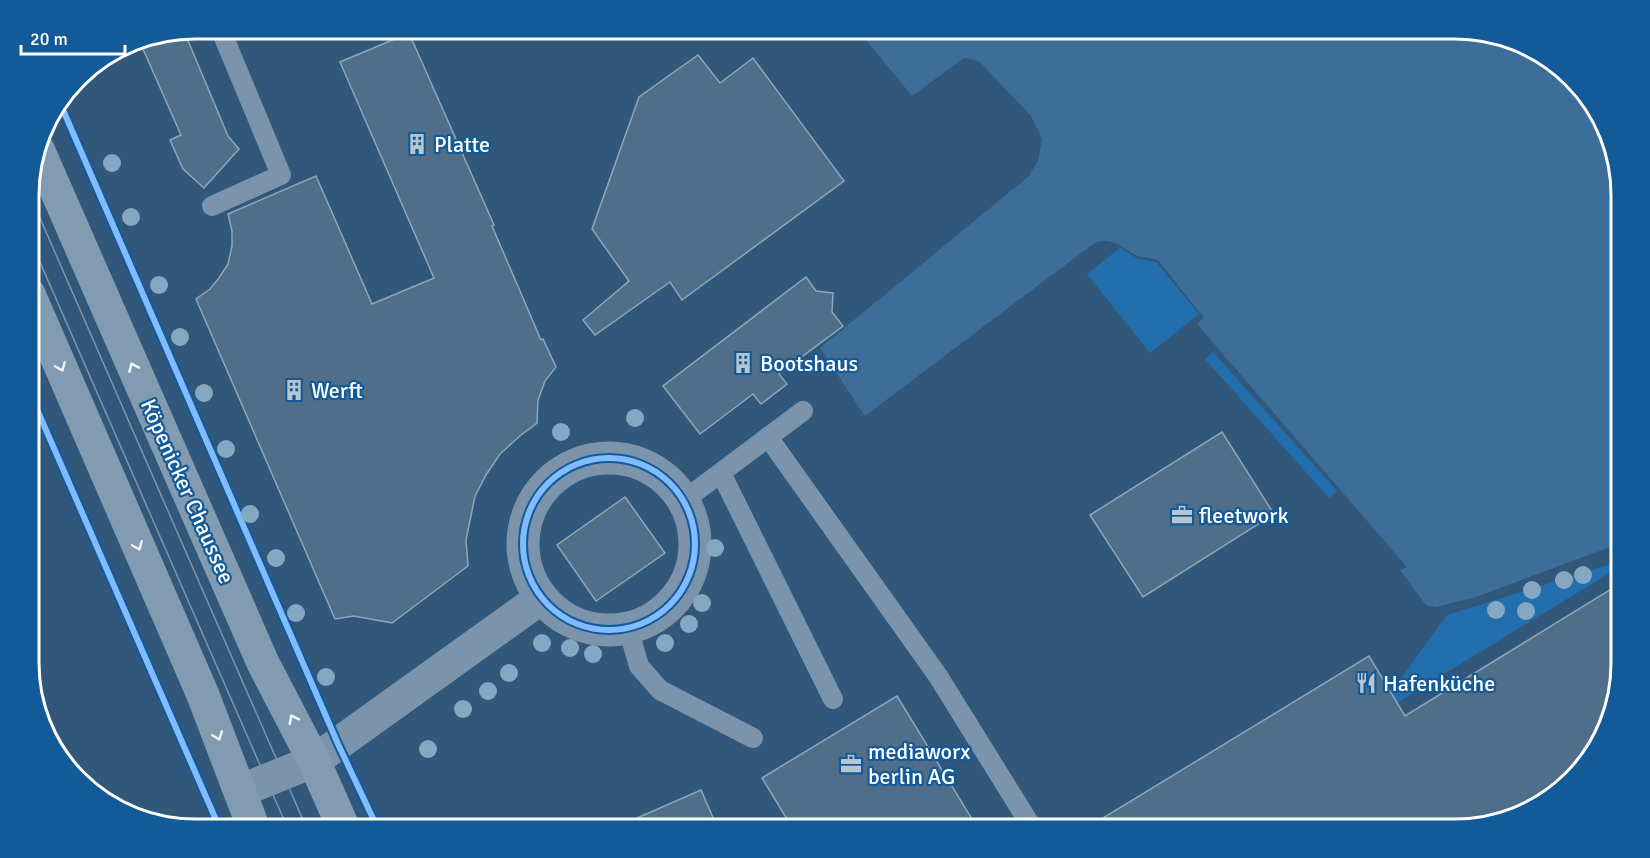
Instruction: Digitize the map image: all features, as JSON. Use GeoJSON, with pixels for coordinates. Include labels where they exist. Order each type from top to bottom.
{"type":"FeatureCollection","features":[{"type":"Feature","properties":{"kind":"main road","name":"Köpenicker Chaussee"},"geometry":{"type":"LineString","coordinates":[[43,160],[261,657],[314,761],[339,819]]}},
{"type":"Feature","properties":{"kind":"main road"},"geometry":{"type":"LineString","coordinates":[[39,317],[203,695],[250,819]]}},
{"type":"Feature","properties":{"kind":"street"},"geometry":{"type":"LineString","coordinates":[[614,458],[641,464],[666,479],[683,501],[693,526],[695,553],[688,578],[674,601],[653,618],[628,628],[604,630],[580,626],[559,615],[541,598],[527,573],[523,545],[527,518],[540,492],[560,473],[586,461],[595,460],[614,458]]}},
{"type":"Feature","properties":{"kind":"street"},"geometry":{"type":"LineString","coordinates":[[240,791],[314,761],[541,598]]}},
{"type":"Feature","properties":{"kind":"lane"},"geometry":{"type":"LineString","coordinates":[[212,206],[281,175],[225,39]]}},
{"type":"Feature","properties":{"kind":"lane"},"geometry":{"type":"LineString","coordinates":[[683,501],[802,411]]}},
{"type":"Feature","properties":{"kind":"lane"},"geometry":{"type":"LineString","coordinates":[[768,437],[938,676],[1027,819]]}},
{"type":"Feature","properties":{"kind":"lane"},"geometry":{"type":"LineString","coordinates":[[721,473],[833,699]]}},
{"type":"Feature","properties":{"kind":"lane"},"geometry":{"type":"LineString","coordinates":[[628,628],[639,666],[660,690],[753,738]]}},
{"type":"Feature","properties":{"kind":"shaded area"},"geometry":{"type":"Polygon","coordinates":[[[865,39],[1455,39],[1495,44],[1542,65],[1572,92],[1585,108],[1599,135],[1610,175],[1611,547],[1476,597],[1436,607],[1426,605],[1400,570],[1407,567],[1197,324],[1204,318],[1158,260],[1138,256],[1117,244],[1106,241],[1093,244],[865,416],[820,348],[1029,176],[1038,161],[1042,139],[1031,116],[979,61],[964,58],[912,96],[865,39]]]}},
{"type":"Feature","properties":{"kind":"shaded area"},"geometry":{"type":"Polygon","coordinates":[[[1120,248],[1138,259],[1156,262],[1199,314],[1150,353],[1087,274],[1120,248]]]}},
{"type":"Feature","properties":{"kind":"shaded area"},"geometry":{"type":"Polygon","coordinates":[[[1213,352],[1337,491],[1329,498],[1205,359],[1213,352]]]}},
{"type":"Feature","properties":{"kind":"shaded area"},"geometry":{"type":"Polygon","coordinates":[[[1611,564],[1611,572],[1206,819],[1182,819],[1391,692],[1447,615],[1611,564]]]}},
{"type":"Feature","properties":{"kind":"building"},"geometry":{"type":"Polygon","coordinates":[[[187,39],[228,136],[239,149],[204,188],[183,169],[170,140],[181,135],[143,48],[187,39]]]}},
{"type":"Feature","properties":{"kind":"building","name":"Werft"},"geometry":{"type":"Polygon","coordinates":[[[395,39],[412,39],[494,225],[492,226],[541,340],[543,339],[556,367],[545,381],[538,400],[537,423],[500,454],[475,496],[466,540],[468,566],[392,623],[354,616],[335,619],[196,299],[210,289],[228,264],[232,246],[232,231],[228,214],[316,176],[372,304],[434,278],[340,62],[395,39]]]}},
{"type":"Feature","properties":{"kind":"building"},"geometry":{"type":"Polygon","coordinates":[[[698,55],[720,83],[753,58],[844,181],[682,300],[670,282],[595,335],[583,320],[629,281],[592,229],[639,97],[698,55]]]}},
{"type":"Feature","properties":{"kind":"building","name":"Bootshaus"},"geometry":{"type":"Polygon","coordinates":[[[806,277],[816,291],[833,293],[832,312],[843,326],[779,374],[787,384],[761,404],[753,394],[700,434],[663,386],[806,277]]]}},
{"type":"Feature","properties":{"kind":"building"},"geometry":{"type":"Polygon","coordinates":[[[1222,432],[1274,514],[1143,597],[1090,515],[1222,432]]]}},
{"type":"Feature","properties":{"kind":"building"},"geometry":{"type":"Polygon","coordinates":[[[625,497],[665,553],[596,601],[557,545],[625,497]]]}},
{"type":"Feature","properties":{"kind":"building"},"geometry":{"type":"Polygon","coordinates":[[[1611,589],[1610,683],[1599,723],[1585,750],[1572,766],[1542,793],[1524,803],[1505,811],[1465,819],[1101,819],[1369,656],[1405,716],[1611,589]]]}},
{"type":"Feature","properties":{"kind":"building"},"geometry":{"type":"Polygon","coordinates":[[[897,696],[972,819],[787,819],[762,778],[897,696]]]}},
{"type":"Feature","properties":{"kind":"building"},"geometry":{"type":"Polygon","coordinates":[[[701,790],[714,819],[635,819],[701,790]]]}},
{"type":"Feature","properties":{"kind":"tram line"},"geometry":{"type":"LineString","coordinates":[[39,216],[303,819]]}},
{"type":"Feature","properties":{"kind":"tram line"},"geometry":{"type":"LineString","coordinates":[[39,260],[284,819]]}},
{"type":"Feature","properties":{"kind":"cycle path"},"geometry":{"type":"LineString","coordinates":[[63,111],[338,744],[373,819]]}},
{"type":"Feature","properties":{"kind":"cycle path"},"geometry":{"type":"LineString","coordinates":[[39,414],[216,819]]}},
{"type":"Feature","properties":{"kind":"cycle path"},"geometry":{"type":"LineString","coordinates":[[609,458],[642,465],[657,473],[669,484],[680,496],[688,511],[695,544],[688,577],[680,592],[669,604],[657,615],[642,623],[609,630],[576,623],[561,615],[549,604],[538,592],[530,577],[523,544],[530,511],[538,496],[549,484],[561,473],[576,465],[609,458]]}},
{"type":"Feature","properties":{"kind":"place","name":"Platte"},"geometry":{"type":"Point","coordinates":[417,144]}},
{"type":"Feature","properties":{"kind":"place","name":"Bootshaus"},"geometry":{"type":"Point","coordinates":[743,363]}},
{"type":"Feature","properties":{"kind":"place","name":"Werft"},"geometry":{"type":"Point","coordinates":[294,390]}},
{"type":"Feature","properties":{"kind":"place","name":"fleetwork"},"geometry":{"type":"Point","coordinates":[1182,515]}},
{"type":"Feature","properties":{"kind":"place","name":"Hafenküche"},"geometry":{"type":"Point","coordinates":[1366,683]}},
{"type":"Feature","properties":{"kind":"place","name":"mediaworx berlin AG"},"geometry":{"type":"Point","coordinates":[851,764]}}]}
